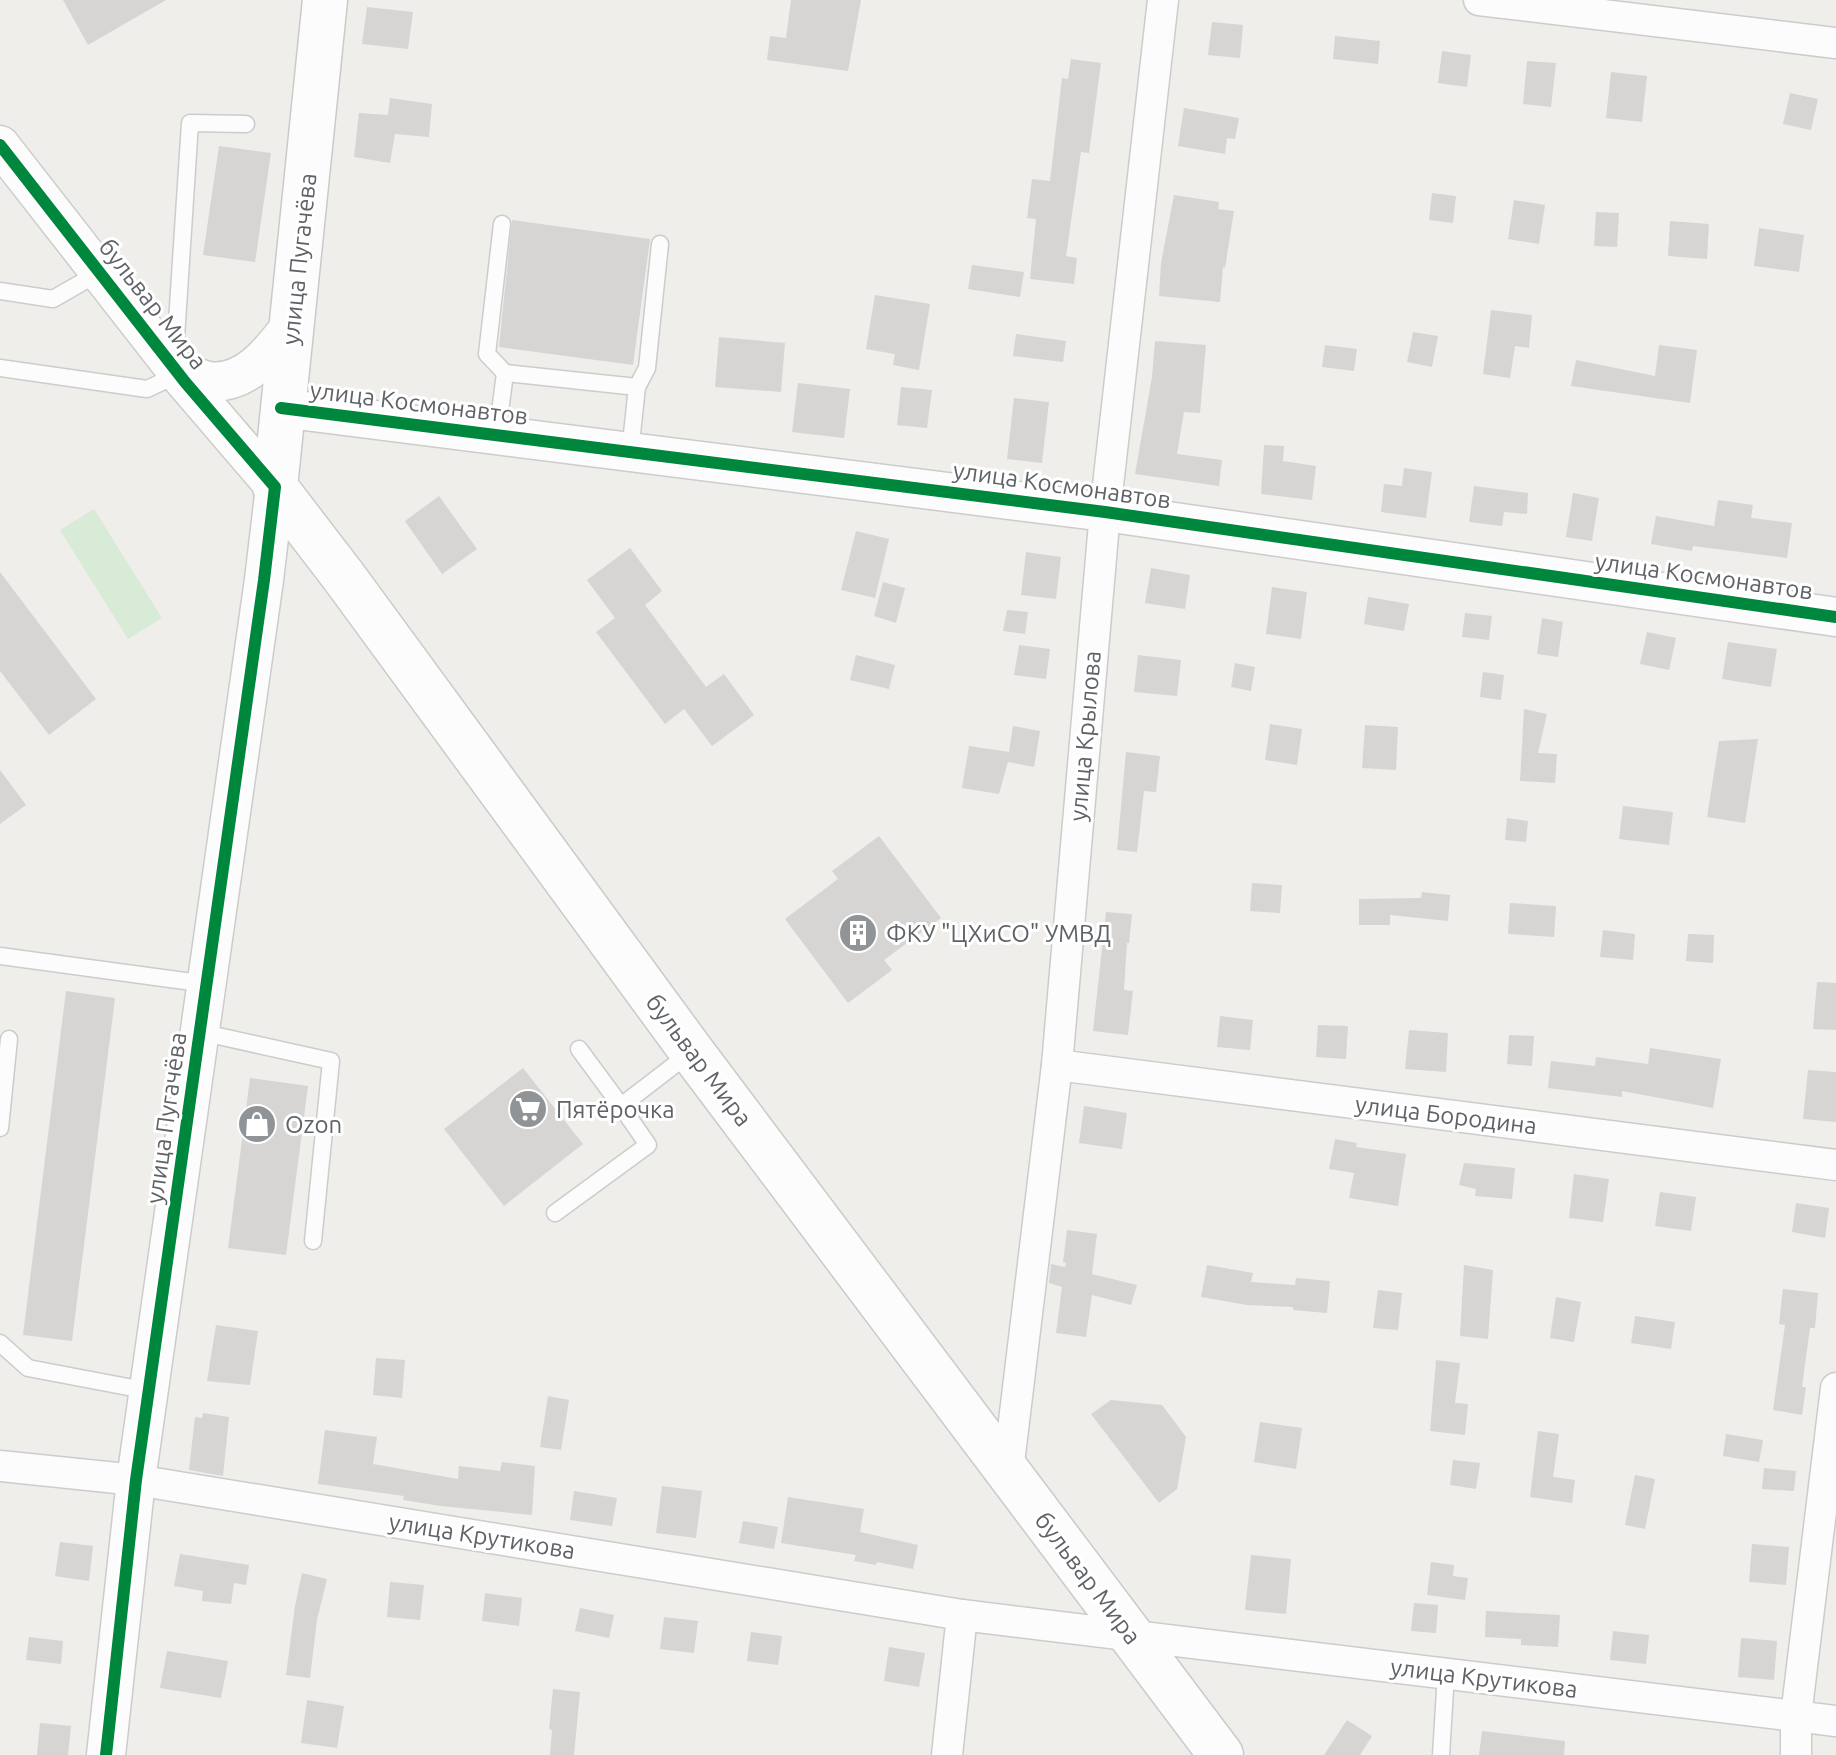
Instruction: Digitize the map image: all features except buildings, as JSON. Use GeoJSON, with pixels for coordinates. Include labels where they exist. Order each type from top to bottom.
{"type":"FeatureCollection","features":[{"type":"Feature","properties":{"kind":"main road","name":"улица Пугачёва"},"geometry":{"type":"LineString","coordinates":[[275,487],[325,0]]}},
{"type":"Feature","properties":{"kind":"main road","name":"бульвар Мира"},"geometry":{"type":"LineString","coordinates":[[275,487],[692,1052],[1221,1755]]}},
{"type":"Feature","properties":{"kind":"street","name":"улица Крылова"},"geometry":{"type":"LineString","coordinates":[[1008,1471],[1057,1065],[1105,512],[1163,0]]}},
{"type":"Feature","properties":{"kind":"street"},"geometry":{"type":"LineString","coordinates":[[1479,0],[1836,43]]}},
{"type":"Feature","properties":{"kind":"street","name":"бульвар Мира"},"geometry":{"type":"LineString","coordinates":[[0,145],[174,368],[275,487]]}},
{"type":"Feature","properties":{"kind":"street","name":"бульвар Мира"},"geometry":{"type":"LineString","coordinates":[[174,368],[206,380],[223,381],[239,377],[258,364],[293,323]]}},
{"type":"Feature","properties":{"kind":"street","name":"улица Космонавтов"},"geometry":{"type":"LineString","coordinates":[[281,408],[1105,512],[1836,617]]}},
{"type":"Feature","properties":{"kind":"street","name":"улица Пугачёва"},"geometry":{"type":"LineString","coordinates":[[106,1755],[136,1480],[275,487]]}},
{"type":"Feature","properties":{"kind":"street","name":"улица Бородина"},"geometry":{"type":"LineString","coordinates":[[1057,1065],[1836,1165]]}},
{"type":"Feature","properties":{"kind":"street"},"geometry":{"type":"LineString","coordinates":[[1796,1755],[1796,1716],[1836,1388]]}},
{"type":"Feature","properties":{"kind":"street","name":"улица Крутикова"},"geometry":{"type":"LineString","coordinates":[[0,1466],[136,1480],[962,1615]]}},
{"type":"Feature","properties":{"kind":"street"},"geometry":{"type":"LineString","coordinates":[[947,1755],[962,1615],[1131,1636]]}},
{"type":"Feature","properties":{"kind":"street","name":"улица Крутикова"},"geometry":{"type":"LineString","coordinates":[[1131,1636],[1836,1721]]}},
{"type":"Feature","properties":{"kind":"lane"},"geometry":{"type":"LineString","coordinates":[[0,368],[147,389],[162,382],[174,368],[190,123],[246,124]]}},
{"type":"Feature","properties":{"kind":"lane"},"geometry":{"type":"LineString","coordinates":[[502,224],[487,354],[505,373],[637,387]]}},
{"type":"Feature","properties":{"kind":"lane"},"geometry":{"type":"LineString","coordinates":[[630,452],[637,387],[647,368],[660,244]]}},
{"type":"Feature","properties":{"kind":"lane"},"geometry":{"type":"LineString","coordinates":[[0,291],[53,299],[100,272]]}},
{"type":"Feature","properties":{"kind":"lane"},"geometry":{"type":"LineString","coordinates":[[497,435],[505,373]]}},
{"type":"Feature","properties":{"kind":"lane"},"geometry":{"type":"LineString","coordinates":[[0,956],[207,984]]}},
{"type":"Feature","properties":{"kind":"lane"},"geometry":{"type":"LineString","coordinates":[[200,1032],[331,1061],[313,1241]]}},
{"type":"Feature","properties":{"kind":"lane"},"geometry":{"type":"LineString","coordinates":[[0,1128],[9,1039]]}},
{"type":"Feature","properties":{"kind":"lane"},"geometry":{"type":"LineString","coordinates":[[555,1213],[648,1145],[579,1049]]}},
{"type":"Feature","properties":{"kind":"lane"},"geometry":{"type":"LineString","coordinates":[[621,1106],[692,1052]]}},
{"type":"Feature","properties":{"kind":"lane"},"geometry":{"type":"LineString","coordinates":[[0,1343],[28,1368],[149,1391]]}},
{"type":"Feature","properties":{"kind":"lane"},"geometry":{"type":"LineString","coordinates":[[1441,1755],[1446,1674]]}},
{"type":"Feature","properties":{"kind":"green space"},"geometry":{"type":"Polygon","coordinates":[[[94,509],[162,618],[128,639],[60,530],[94,509]]]}},
{"type":"Feature","properties":{"kind":"cycle path"},"geometry":{"type":"LineString","coordinates":[[0,145],[185,382],[275,487],[136,1480],[106,1755]]}},
{"type":"Feature","properties":{"kind":"cycle path"},"geometry":{"type":"LineString","coordinates":[[281,408],[1105,512],[1836,617]]}},
{"type":"Feature","properties":{"kind":"place","name":"ФКУ \"ЦХиСО\" УМВД"},"geometry":{"type":"Point","coordinates":[858,933]}},
{"type":"Feature","properties":{"kind":"place","name":"Пятёрочка"},"geometry":{"type":"Point","coordinates":[528,1109]}},
{"type":"Feature","properties":{"kind":"place","name":"Ozon"},"geometry":{"type":"Point","coordinates":[257,1124]}}]}
